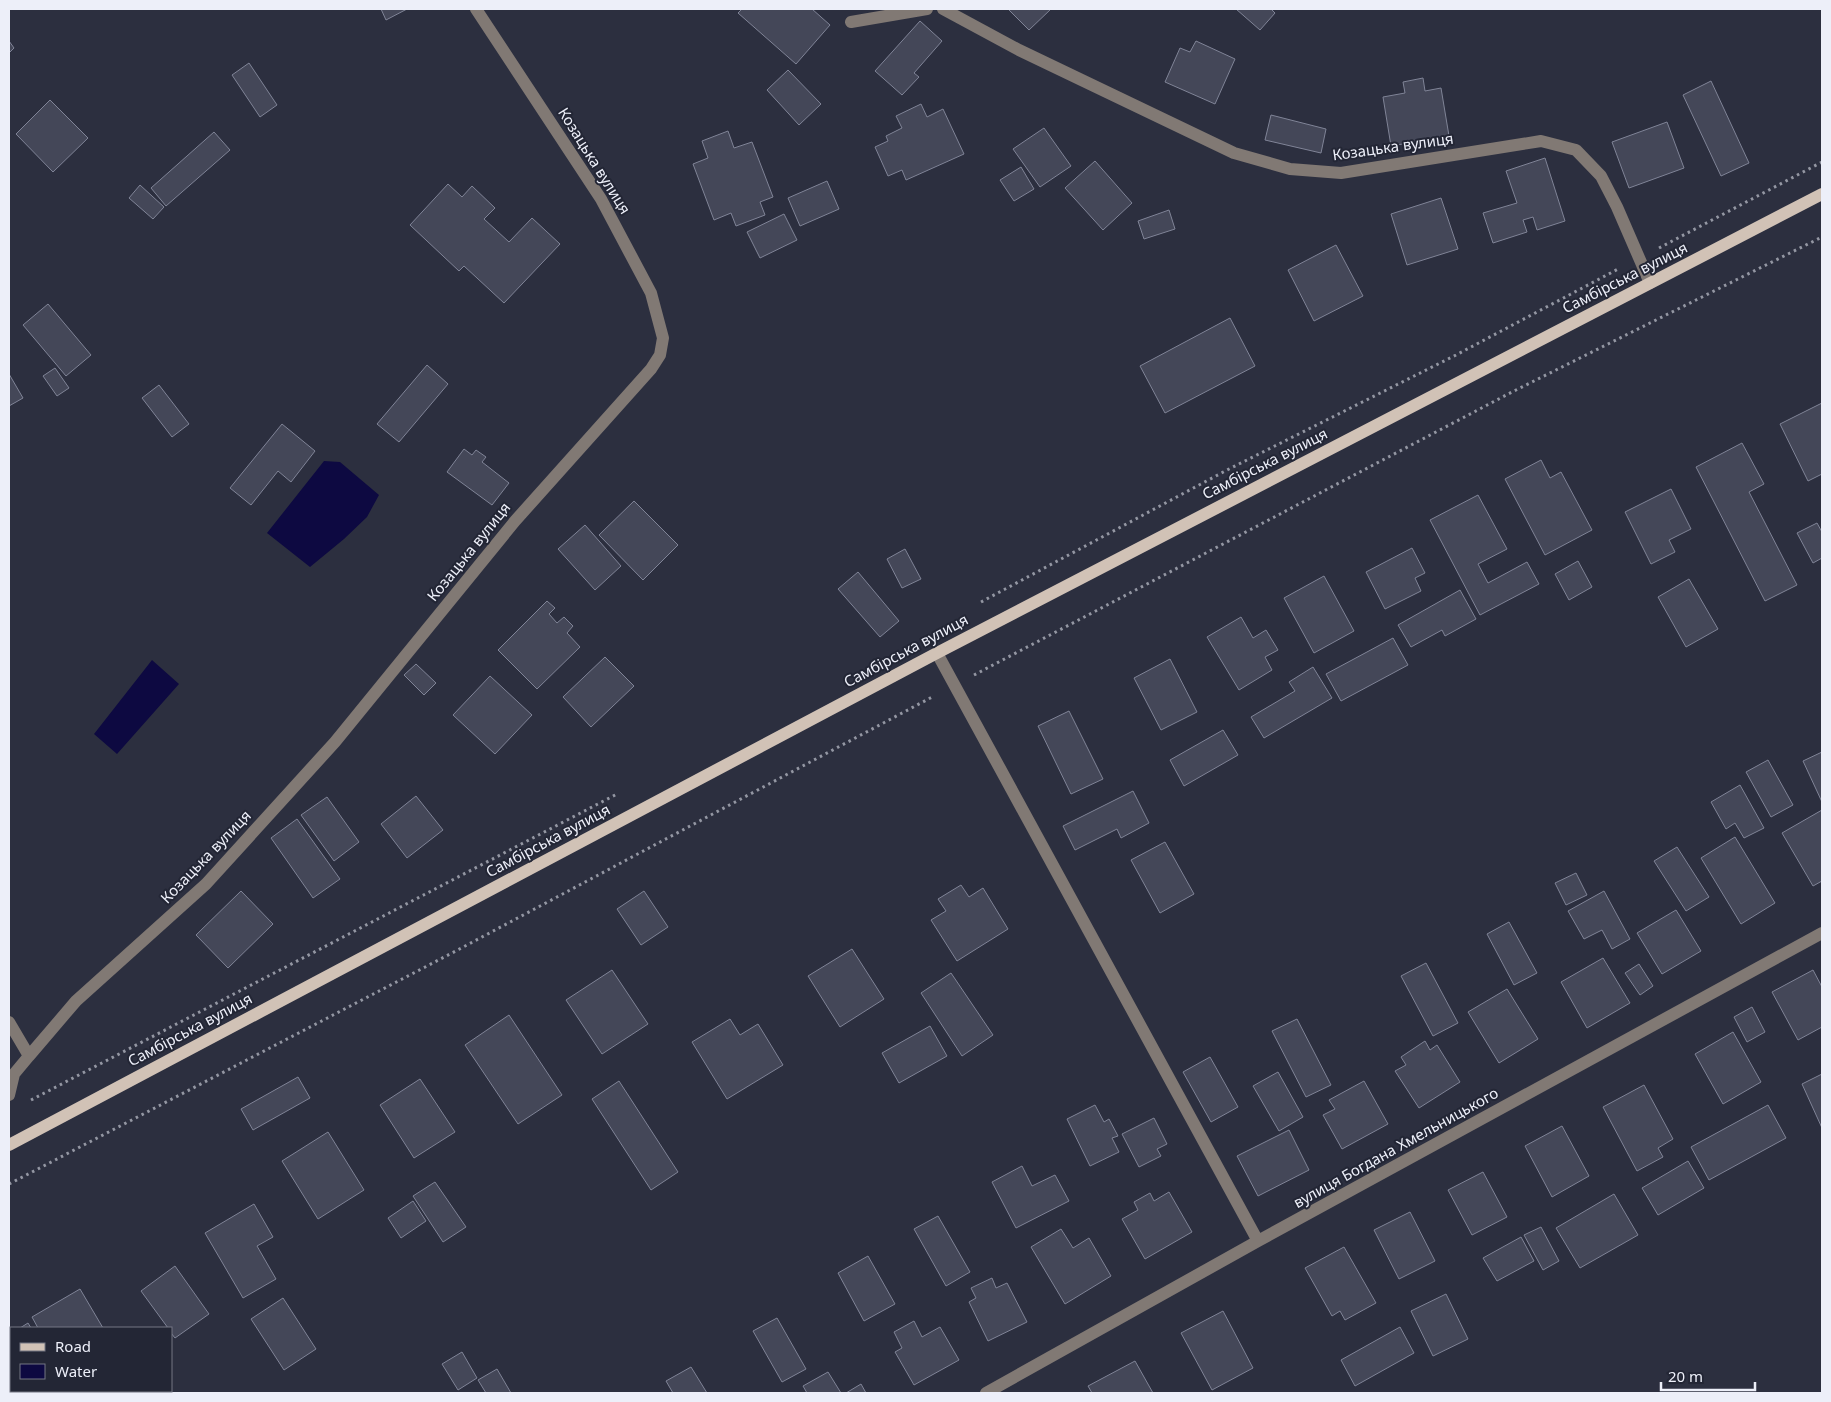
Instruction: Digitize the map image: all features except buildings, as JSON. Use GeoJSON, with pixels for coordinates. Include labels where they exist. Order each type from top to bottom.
{"type":"FeatureCollection","features":[{"type":"Feature","properties":{"kind":"main road","name":"Самбірська вулиця"},"geometry":{"type":"LineString","coordinates":[[9,1144],[937,653],[1822,194]]}},
{"type":"Feature","properties":{"kind":"street","name":"Козацька вулиця"},"geometry":{"type":"LineString","coordinates":[[29,1056],[76,1001],[206,884],[336,742],[515,521],[651,369],[660,355],[663,338],[647,284],[601,199],[476,9]]}},
{"type":"Feature","properties":{"kind":"street"},"geometry":{"type":"LineString","coordinates":[[851,22],[927,9]]}},
{"type":"Feature","properties":{"kind":"street","name":"Козацька вулиця"},"geometry":{"type":"LineString","coordinates":[[943,9],[1019,50],[1234,153],[1290,169],[1340,173],[1541,141],[1576,150],[1601,176],[1617,207],[1650,283]]}},
{"type":"Feature","properties":{"kind":"street"},"geometry":{"type":"LineString","coordinates":[[937,653],[1258,1241]]}},
{"type":"Feature","properties":{"kind":"street","name":"вулиця Богдана Хмельницького"},"geometry":{"type":"LineString","coordinates":[[986,1393],[1258,1241],[1822,933]]}},
{"type":"Feature","properties":{"kind":"street"},"geometry":{"type":"LineString","coordinates":[[9,1022],[29,1056],[14,1074],[9,1095]]}},
{"type":"Feature","properties":{"kind":"path"},"geometry":{"type":"LineString","coordinates":[[1652,252],[1822,162]]}},
{"type":"Feature","properties":{"kind":"path"},"geometry":{"type":"LineString","coordinates":[[971,676],[1512,392],[1822,237]]}},
{"type":"Feature","properties":{"kind":"path"},"geometry":{"type":"LineString","coordinates":[[9,1184],[940,694]]}},
{"type":"Feature","properties":{"kind":"water"},"geometry":{"type":"Polygon","coordinates":[[[324,461],[340,462],[379,495],[367,517],[310,567],[267,533],[324,461]]]}},
{"type":"Feature","properties":{"kind":"water"},"geometry":{"type":"Polygon","coordinates":[[[152,660],[179,684],[117,754],[94,734],[152,660]]]}}]}
